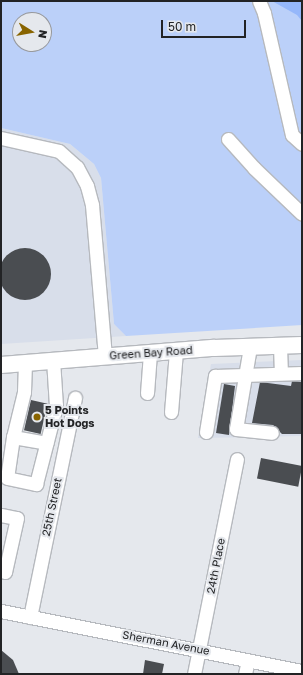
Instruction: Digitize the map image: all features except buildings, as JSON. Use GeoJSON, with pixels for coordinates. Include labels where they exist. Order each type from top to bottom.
{"type":"FeatureCollection","features":[{"type":"Feature","properties":{"kind":"main road","name":"Green Bay Road"},"geometry":{"type":"LineString","coordinates":[[1,365],[176,351],[302,345]]}},
{"type":"Feature","properties":{"kind":"street"},"geometry":{"type":"LineString","coordinates":[[259,1],[264,13],[292,135],[302,144]]}},
{"type":"Feature","properties":{"kind":"street"},"geometry":{"type":"LineString","coordinates":[[1,138],[59,151],[76,166],[87,186],[92,205],[105,356]]}},
{"type":"Feature","properties":{"kind":"street"},"geometry":{"type":"LineString","coordinates":[[228,138],[254,168],[302,214]]}},
{"type":"Feature","properties":{"kind":"street"},"geometry":{"type":"LineString","coordinates":[[280,346],[281,373]]}},
{"type":"Feature","properties":{"kind":"street"},"geometry":{"type":"LineString","coordinates":[[250,347],[236,428],[272,433]]}},
{"type":"Feature","properties":{"kind":"street"},"geometry":{"type":"LineString","coordinates":[[171,412],[176,351]]}},
{"type":"Feature","properties":{"kind":"street"},"geometry":{"type":"LineString","coordinates":[[147,393],[150,353]]}},
{"type":"Feature","properties":{"kind":"street"},"geometry":{"type":"LineString","coordinates":[[25,363],[24,392],[13,437],[7,478],[36,484],[56,406],[53,360]]}},
{"type":"Feature","properties":{"kind":"street"},"geometry":{"type":"LineString","coordinates":[[206,432],[215,376],[302,373]]}},
{"type":"Feature","properties":{"kind":"street","name":"25th Street"},"geometry":{"type":"LineString","coordinates":[[30,617],[75,398]]}},
{"type":"Feature","properties":{"kind":"street"},"geometry":{"type":"LineString","coordinates":[[13,437],[46,443]]}},
{"type":"Feature","properties":{"kind":"street","name":"24th Place"},"geometry":{"type":"LineString","coordinates":[[194,674],[236,459]]}},
{"type":"Feature","properties":{"kind":"street"},"geometry":{"type":"LineString","coordinates":[[1,515],[16,518],[5,572],[1,571]]}},
{"type":"Feature","properties":{"kind":"street","name":"Sherman Avenue"},"geometry":{"type":"LineString","coordinates":[[1,611],[302,671]]}},
{"type":"Feature","properties":{"kind":"street"},"geometry":{"type":"LineString","coordinates":[[245,674],[248,660]]}},
{"type":"Feature","properties":{"kind":"shaded area"},"geometry":{"type":"Polygon","coordinates":[[[1,1],[302,1],[302,325],[126,336],[114,324],[101,178],[94,164],[70,144],[1,128],[1,1]]]}},
{"type":"Feature","properties":{"kind":"shaded area"},"geometry":{"type":"Polygon","coordinates":[[[272,1],[302,1],[302,21],[297,15],[272,1]]]}},
{"type":"Feature","properties":{"kind":"shaded area"},"geometry":{"type":"Polygon","coordinates":[[[1,128],[70,144],[94,164],[101,178],[114,324],[126,336],[1,344],[1,128]]]}},
{"type":"Feature","properties":{"kind":"shaded area"},"geometry":{"type":"Polygon","coordinates":[[[302,360],[302,436],[198,438],[211,364],[302,360]]]}},
{"type":"Feature","properties":{"kind":"place","name":"5 Points Hot Dogs"},"geometry":{"type":"Point","coordinates":[37,417]}}]}
